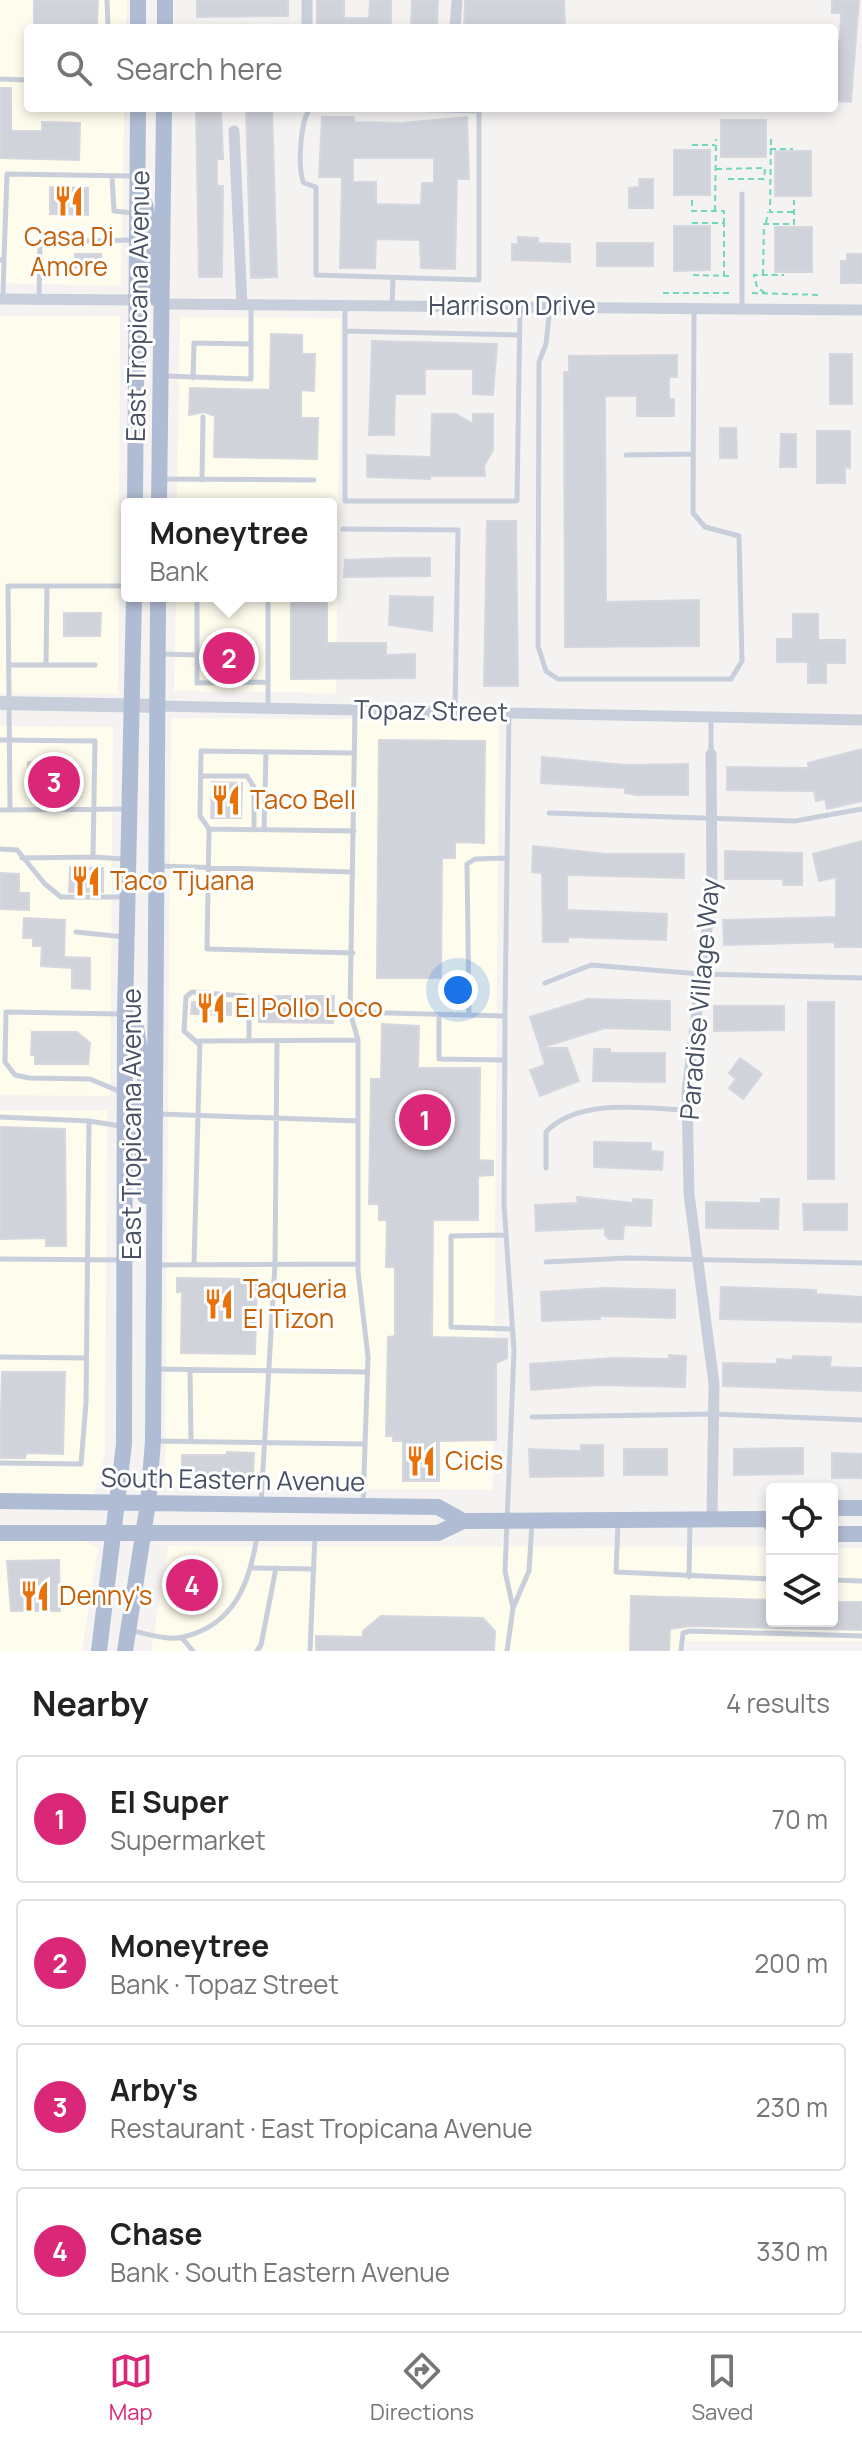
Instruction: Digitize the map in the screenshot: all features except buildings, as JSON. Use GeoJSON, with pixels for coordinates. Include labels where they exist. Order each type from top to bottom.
{"type":"FeatureCollection","features":[{"type":"Feature","properties":{"kind":"main road"},"geometry":{"type":"LineString","coordinates":[[138,0],[138,24]]}},
{"type":"Feature","properties":{"kind":"main road"},"geometry":{"type":"LineString","coordinates":[[165,0],[165,24]]}},
{"type":"Feature","properties":{"kind":"main road","name":"East Tropicana Avenue"},"geometry":{"type":"LineString","coordinates":[[135,498],[138,112]]}},
{"type":"Feature","properties":{"kind":"main road","name":"East Tropicana Avenue"},"geometry":{"type":"LineString","coordinates":[[159,498],[164,112]]}},
{"type":"Feature","properties":{"kind":"main road"},"geometry":{"type":"LineString","coordinates":[[138,176],[150,229],[152,290],[162,304]]}},
{"type":"Feature","properties":{"kind":"main road"},"geometry":{"type":"LineString","coordinates":[[137,300],[149,309],[151,355],[160,376]]}},
{"type":"Feature","properties":{"kind":"main road","name":"East Tropicana Avenue"},"geometry":{"type":"LineString","coordinates":[[99,1651],[124,1444],[125,1014],[134,602]]}},
{"type":"Feature","properties":{"kind":"main road","name":"East Tropicana Avenue"},"geometry":{"type":"LineString","coordinates":[[125,1651],[148,1503],[153,1441],[158,602]]}},
{"type":"Feature","properties":{"kind":"main road"},"geometry":{"type":"LineString","coordinates":[[125,1014],[136,1028],[145,1094],[155,1114]]}},
{"type":"Feature","properties":{"kind":"main road"},"geometry":{"type":"LineString","coordinates":[[125,1101],[137,1110],[140,1119],[144,1192],[154,1245]]}},
{"type":"Feature","properties":{"kind":"main road","name":"South Eastern Avenue"},"geometry":{"type":"LineString","coordinates":[[0,1501],[438,1507],[463,1521]]}},
{"type":"Feature","properties":{"kind":"main road"},"geometry":{"type":"LineString","coordinates":[[838,1508],[862,1508]]}},
{"type":"Feature","properties":{"kind":"main road","name":"South Eastern Avenue"},"geometry":{"type":"LineString","coordinates":[[0,1533],[438,1533],[463,1521],[618,1518],[766,1520]]}},
{"type":"Feature","properties":{"kind":"main road"},"geometry":{"type":"LineString","coordinates":[[838,1534],[862,1534]]}},
{"type":"Feature","properties":{"kind":"street"},"geometry":{"type":"LineString","coordinates":[[307,0],[307,24]]}},
{"type":"Feature","properties":{"kind":"street"},"geometry":{"type":"LineString","coordinates":[[455,24],[457,0]]}},
{"type":"Feature","properties":{"kind":"street"},"geometry":{"type":"LineString","coordinates":[[234,131],[246,306]]}},
{"type":"Feature","properties":{"kind":"street"},"geometry":{"type":"LineString","coordinates":[[2,299],[137,300]]}},
{"type":"Feature","properties":{"kind":"street","name":"Harrison Drive"},"geometry":{"type":"LineString","coordinates":[[162,304],[345,308],[520,305],[862,310]]}},
{"type":"Feature","properties":{"kind":"street","name":"Topaz Street"},"geometry":{"type":"LineString","coordinates":[[4,704],[862,720]]}},
{"type":"Feature","properties":{"kind":"street","name":"Paradise Village Way"},"geometry":{"type":"LineString","coordinates":[[711,754],[712,888],[687,1110],[689,1194],[714,1384],[712,1519]]}},
{"type":"Feature","properties":{"kind":"lane"},"geometry":{"type":"LineString","coordinates":[[107,0],[108,24]]}},
{"type":"Feature","properties":{"kind":"lane"},"geometry":{"type":"LineString","coordinates":[[0,79],[24,80]]}},
{"type":"Feature","properties":{"kind":"lane"},"geometry":{"type":"LineString","coordinates":[[307,112],[303,117],[300,174],[304,183],[316,187],[314,272],[320,276],[479,280],[481,115],[478,112]]}},
{"type":"Feature","properties":{"kind":"lane"},"geometry":{"type":"LineString","coordinates":[[2,299],[7,174],[138,176]]}},
{"type":"Feature","properties":{"kind":"lane"},"geometry":{"type":"LineString","coordinates":[[112,176],[114,211],[138,213]]}},
{"type":"Feature","properties":{"kind":"lane"},"geometry":{"type":"LineString","coordinates":[[742,194],[742,308]]}},
{"type":"Feature","properties":{"kind":"lane"},"geometry":{"type":"LineString","coordinates":[[39,300],[40,242],[138,240]]}},
{"type":"Feature","properties":{"kind":"lane"},"geometry":{"type":"LineString","coordinates":[[392,307],[393,278]]}},
{"type":"Feature","properties":{"kind":"lane"},"geometry":{"type":"LineString","coordinates":[[345,308],[345,501],[517,501],[520,305]]}},
{"type":"Feature","properties":{"kind":"lane"},"geometry":{"type":"LineString","coordinates":[[160,376],[251,379],[246,306]]}},
{"type":"Feature","properties":{"kind":"lane"},"geometry":{"type":"LineString","coordinates":[[550,306],[546,344],[539,362],[538,646],[546,671],[558,679],[731,679],[742,661],[739,536],[705,527],[693,513],[694,307]]}},
{"type":"Feature","properties":{"kind":"lane"},"geometry":{"type":"LineString","coordinates":[[345,331],[520,335]]}},
{"type":"Feature","properties":{"kind":"lane"},"geometry":{"type":"LineString","coordinates":[[193,378],[194,343],[251,344]]}},
{"type":"Feature","properties":{"kind":"lane"},"geometry":{"type":"LineString","coordinates":[[202,480],[203,417]]}},
{"type":"Feature","properties":{"kind":"lane"},"geometry":{"type":"LineString","coordinates":[[626,455],[693,454]]}},
{"type":"Feature","properties":{"kind":"lane"},"geometry":{"type":"LineString","coordinates":[[160,479],[314,480]]}},
{"type":"Feature","properties":{"kind":"lane"},"geometry":{"type":"LineString","coordinates":[[343,529],[458,530],[455,713]]}},
{"type":"Feature","properties":{"kind":"lane"},"geometry":{"type":"LineString","coordinates":[[10,810],[11,741],[4,704],[9,665],[8,586],[121,586]]}},
{"type":"Feature","properties":{"kind":"lane"},"geometry":{"type":"LineString","coordinates":[[46,665],[47,586]]}},
{"type":"Feature","properties":{"kind":"lane"},"geometry":{"type":"LineString","coordinates":[[197,602],[197,683],[268,682]]}},
{"type":"Feature","properties":{"kind":"lane"},"geometry":{"type":"LineString","coordinates":[[268,602],[268,708]]}},
{"type":"Feature","properties":{"kind":"lane"},"geometry":{"type":"LineString","coordinates":[[157,654],[197,655]]}},
{"type":"Feature","properties":{"kind":"lane"},"geometry":{"type":"LineString","coordinates":[[9,665],[95,665]]}},
{"type":"Feature","properties":{"kind":"lane"},"geometry":{"type":"LineString","coordinates":[[355,710],[350,1012],[358,1040],[358,1264],[368,1372],[363,1506]]}},
{"type":"Feature","properties":{"kind":"lane"},"geometry":{"type":"LineString","coordinates":[[509,712],[503,1060],[506,1235],[512,1329],[505,1571],[513,1608]]}},
{"type":"Feature","properties":{"kind":"lane","name":"Paradise Village Way"},"geometry":{"type":"LineString","coordinates":[[711,717],[711,754]]}},
{"type":"Feature","properties":{"kind":"lane"},"geometry":{"type":"LineString","coordinates":[[0,740],[95,741],[93,857]]}},
{"type":"Feature","properties":{"kind":"lane"},"geometry":{"type":"LineString","coordinates":[[353,953],[207,949],[209,829],[200,816],[201,751],[354,753]]}},
{"type":"Feature","properties":{"kind":"lane"},"geometry":{"type":"LineString","coordinates":[[264,830],[266,752]]}},
{"type":"Feature","properties":{"kind":"lane"},"geometry":{"type":"LineString","coordinates":[[201,776],[247,776],[254,787],[254,829]]}},
{"type":"Feature","properties":{"kind":"lane"},"geometry":{"type":"LineString","coordinates":[[0,810],[94,811],[131,808]]}},
{"type":"Feature","properties":{"kind":"lane"},"geometry":{"type":"LineString","coordinates":[[549,813],[795,821],[862,809]]}},
{"type":"Feature","properties":{"kind":"lane"},"geometry":{"type":"LineString","coordinates":[[209,829],[354,831]]}},
{"type":"Feature","properties":{"kind":"lane"},"geometry":{"type":"LineString","coordinates":[[0,849],[17,850],[61,897],[127,897]]}},
{"type":"Feature","properties":{"kind":"lane"},"geometry":{"type":"LineString","coordinates":[[22,858],[129,859]]}},
{"type":"Feature","properties":{"kind":"lane"},"geometry":{"type":"LineString","coordinates":[[469,1015],[467,864],[475,859],[507,858]]}},
{"type":"Feature","properties":{"kind":"lane"},"geometry":{"type":"LineString","coordinates":[[158,866],[208,870],[354,872]]}},
{"type":"Feature","properties":{"kind":"lane"},"geometry":{"type":"LineString","coordinates":[[76,932],[126,937]]}},
{"type":"Feature","properties":{"kind":"lane"},"geometry":{"type":"LineString","coordinates":[[545,983],[591,965],[701,974],[862,978]]}},
{"type":"Feature","properties":{"kind":"lane"},"geometry":{"type":"LineString","coordinates":[[200,1045],[184,1031],[186,997],[192,992],[245,996],[249,1005],[249,1041]]}},
{"type":"Feature","properties":{"kind":"lane"},"geometry":{"type":"LineString","coordinates":[[125,1014],[6,1012],[5,1062],[15,1075],[29,1078],[90,1079],[125,1101]]}},
{"type":"Feature","properties":{"kind":"lane"},"geometry":{"type":"LineString","coordinates":[[350,1012],[505,1016]]}},
{"type":"Feature","properties":{"kind":"lane"},"geometry":{"type":"LineString","coordinates":[[439,1015],[439,1059],[503,1060]]}},
{"type":"Feature","properties":{"kind":"lane"},"geometry":{"type":"LineString","coordinates":[[194,1264],[200,1041],[358,1040]]}},
{"type":"Feature","properties":{"kind":"lane"},"geometry":{"type":"LineString","coordinates":[[261,1504],[275,1264],[277,1041]]}},
{"type":"Feature","properties":{"kind":"lane"},"geometry":{"type":"LineString","coordinates":[[546,1168],[546,1132],[556,1121],[592,1110],[687,1110]]}},
{"type":"Feature","properties":{"kind":"lane"},"geometry":{"type":"LineString","coordinates":[[155,1114],[197,1118],[358,1121]]}},
{"type":"Feature","properties":{"kind":"lane"},"geometry":{"type":"LineString","coordinates":[[0,1117],[89,1121],[125,1126]]}},
{"type":"Feature","properties":{"kind":"lane"},"geometry":{"type":"LineString","coordinates":[[0,1463],[81,1464],[86,1358],[89,1121]]}},
{"type":"Feature","properties":{"kind":"lane"},"geometry":{"type":"LineString","coordinates":[[506,1235],[451,1236],[451,1327],[512,1329]]}},
{"type":"Feature","properties":{"kind":"lane"},"geometry":{"type":"LineString","coordinates":[[546,1262],[628,1258],[862,1263]]}},
{"type":"Feature","properties":{"kind":"lane"},"geometry":{"type":"LineString","coordinates":[[0,1259],[126,1260]]}},
{"type":"Feature","properties":{"kind":"lane"},"geometry":{"type":"LineString","coordinates":[[155,1265],[358,1264]]}},
{"type":"Feature","properties":{"kind":"lane"},"geometry":{"type":"LineString","coordinates":[[0,1357],[86,1358]]}},
{"type":"Feature","properties":{"kind":"lane"},"geometry":{"type":"LineString","coordinates":[[154,1369],[368,1372]]}},
{"type":"Feature","properties":{"kind":"lane"},"geometry":{"type":"LineString","coordinates":[[190,1370],[191,1441]]}},
{"type":"Feature","properties":{"kind":"lane"},"geometry":{"type":"LineString","coordinates":[[532,1417],[713,1414],[862,1420]]}},
{"type":"Feature","properties":{"kind":"lane"},"geometry":{"type":"LineString","coordinates":[[153,1441],[365,1444]]}},
{"type":"Feature","properties":{"kind":"lane"},"geometry":{"type":"LineString","coordinates":[[618,1518],[616,1572],[766,1579]]}},
{"type":"Feature","properties":{"kind":"lane"},"geometry":{"type":"LineString","coordinates":[[689,1577],[690,1518]]}},
{"type":"Feature","properties":{"kind":"lane"},"geometry":{"type":"LineString","coordinates":[[507,1651],[513,1608],[529,1571],[533,1520]]}},
{"type":"Feature","properties":{"kind":"lane"},"geometry":{"type":"LineString","coordinates":[[310,1651],[315,1534]]}},
{"type":"Feature","properties":{"kind":"lane"},"geometry":{"type":"LineString","coordinates":[[128,1631],[182,1638],[214,1623],[241,1595],[252,1568],[257,1535]]}},
{"type":"Feature","properties":{"kind":"lane"},"geometry":{"type":"LineString","coordinates":[[252,1568],[314,1569]]}},
{"type":"Feature","properties":{"kind":"lane"},"geometry":{"type":"LineString","coordinates":[[257,1651],[261,1645],[276,1568]]}},
{"type":"Feature","properties":{"kind":"lane"},"geometry":{"type":"LineString","coordinates":[[838,1580],[862,1581]]}},
{"type":"Feature","properties":{"kind":"lane"},"geometry":{"type":"LineString","coordinates":[[681,1651],[683,1633],[690,1631],[862,1636]]}},
{"type":"Feature","properties":{"kind":"lane"},"geometry":{"type":"LineString","coordinates":[[182,1638],[193,1651]]}},
{"type":"Feature","properties":{"kind":"path"},"geometry":{"type":"LineString","coordinates":[[715,211],[716,139]]}},
{"type":"Feature","properties":{"kind":"path"},"geometry":{"type":"LineString","coordinates":[[770,212],[771,139]]}},
{"type":"Feature","properties":{"kind":"path"},"geometry":{"type":"LineString","coordinates":[[692,145],[716,145]]}},
{"type":"Feature","properties":{"kind":"path"},"geometry":{"type":"LineString","coordinates":[[770,149],[793,149]]}},
{"type":"Feature","properties":{"kind":"path"},"geometry":{"type":"LineString","coordinates":[[716,169],[765,168],[764,179],[726,179]]}},
{"type":"Feature","properties":{"kind":"path"},"geometry":{"type":"LineString","coordinates":[[745,169],[745,179]]}},
{"type":"Feature","properties":{"kind":"path"},"geometry":{"type":"LineString","coordinates":[[692,200],[692,211],[724,211],[724,275]]}},
{"type":"Feature","properties":{"kind":"path"},"geometry":{"type":"LineString","coordinates":[[766,224],[794,224],[794,200]]}},
{"type":"Feature","properties":{"kind":"path"},"geometry":{"type":"LineString","coordinates":[[763,275],[766,212],[794,212]]}},
{"type":"Feature","properties":{"kind":"path"},"geometry":{"type":"LineString","coordinates":[[692,223],[724,223]]}},
{"type":"Feature","properties":{"kind":"path"},"geometry":{"type":"LineString","coordinates":[[693,275],[732,275],[730,293]]}},
{"type":"Feature","properties":{"kind":"path"},"geometry":{"type":"LineString","coordinates":[[766,294],[757,287],[754,275],[784,275]]}},
{"type":"Feature","properties":{"kind":"shaded area"},"geometry":{"type":"Polygon","coordinates":[[[0,0],[127,0],[126,24],[24,24],[24,112],[124,112],[121,286],[0,283],[0,0]]]}},
{"type":"Feature","properties":{"kind":"shaded area"},"geometry":{"type":"Polygon","coordinates":[[[0,316],[120,316],[118,694],[0,693],[0,316]]]}},
{"type":"Feature","properties":{"kind":"shaded area"},"geometry":{"type":"Polygon","coordinates":[[[180,317],[341,318],[336,693],[174,691],[176,602],[337,602],[337,498],[177,498],[180,317]]]}},
{"type":"Feature","properties":{"kind":"shaded area"},"geometry":{"type":"Polygon","coordinates":[[[171,718],[499,720],[493,1490],[165,1487],[171,718]]]}},
{"type":"Feature","properties":{"kind":"shaded area"},"geometry":{"type":"Polygon","coordinates":[[[0,726],[113,727],[110,1096],[0,1095],[0,726]]]}},
{"type":"Feature","properties":{"kind":"shaded area"},"geometry":{"type":"Polygon","coordinates":[[[0,1110],[107,1110],[105,1453],[94,1494],[0,1494],[0,1110]]]}},
{"type":"Feature","properties":{"kind":"shaded area"},"geometry":{"type":"Polygon","coordinates":[[[0,1538],[78,1538],[98,1548],[82,1651],[0,1651],[0,1538]]]}},
{"type":"Feature","properties":{"kind":"shaded area"},"geometry":{"type":"Polygon","coordinates":[[[168,1546],[766,1547],[766,1627],[838,1627],[838,1548],[862,1548],[862,1641],[685,1641],[684,1651],[151,1651],[168,1546]]]}},
{"type":"Feature","properties":{"kind":"place","name":"Casa Di Amore"},"geometry":{"type":"Point","coordinates":[69,201]}},
{"type":"Feature","properties":{"kind":"place","name":"Moneytree"},"geometry":{"type":"Point","coordinates":[229,658]}},
{"type":"Feature","properties":{"kind":"place","name":"Arby's"},"geometry":{"type":"Point","coordinates":[54,782]}},
{"type":"Feature","properties":{"kind":"place","name":"Taco Bell"},"geometry":{"type":"Point","coordinates":[226,800]}},
{"type":"Feature","properties":{"kind":"place","name":"Taco Tjuana"},"geometry":{"type":"Point","coordinates":[86,881]}},
{"type":"Feature","properties":{"kind":"place","name":"El Pollo Loco"},"geometry":{"type":"Point","coordinates":[211,1008]}},
{"type":"Feature","properties":{"kind":"place","name":"El Super"},"geometry":{"type":"Point","coordinates":[425,1120]}},
{"type":"Feature","properties":{"kind":"place","name":"Taqueria El Tizon"},"geometry":{"type":"Point","coordinates":[219,1304]}},
{"type":"Feature","properties":{"kind":"place","name":"Cicis"},"geometry":{"type":"Point","coordinates":[421,1461]}},
{"type":"Feature","properties":{"kind":"place","name":"Chase"},"geometry":{"type":"Point","coordinates":[192,1585]}},
{"type":"Feature","properties":{"kind":"place","name":"Denny's"},"geometry":{"type":"Point","coordinates":[35,1596]}}]}
